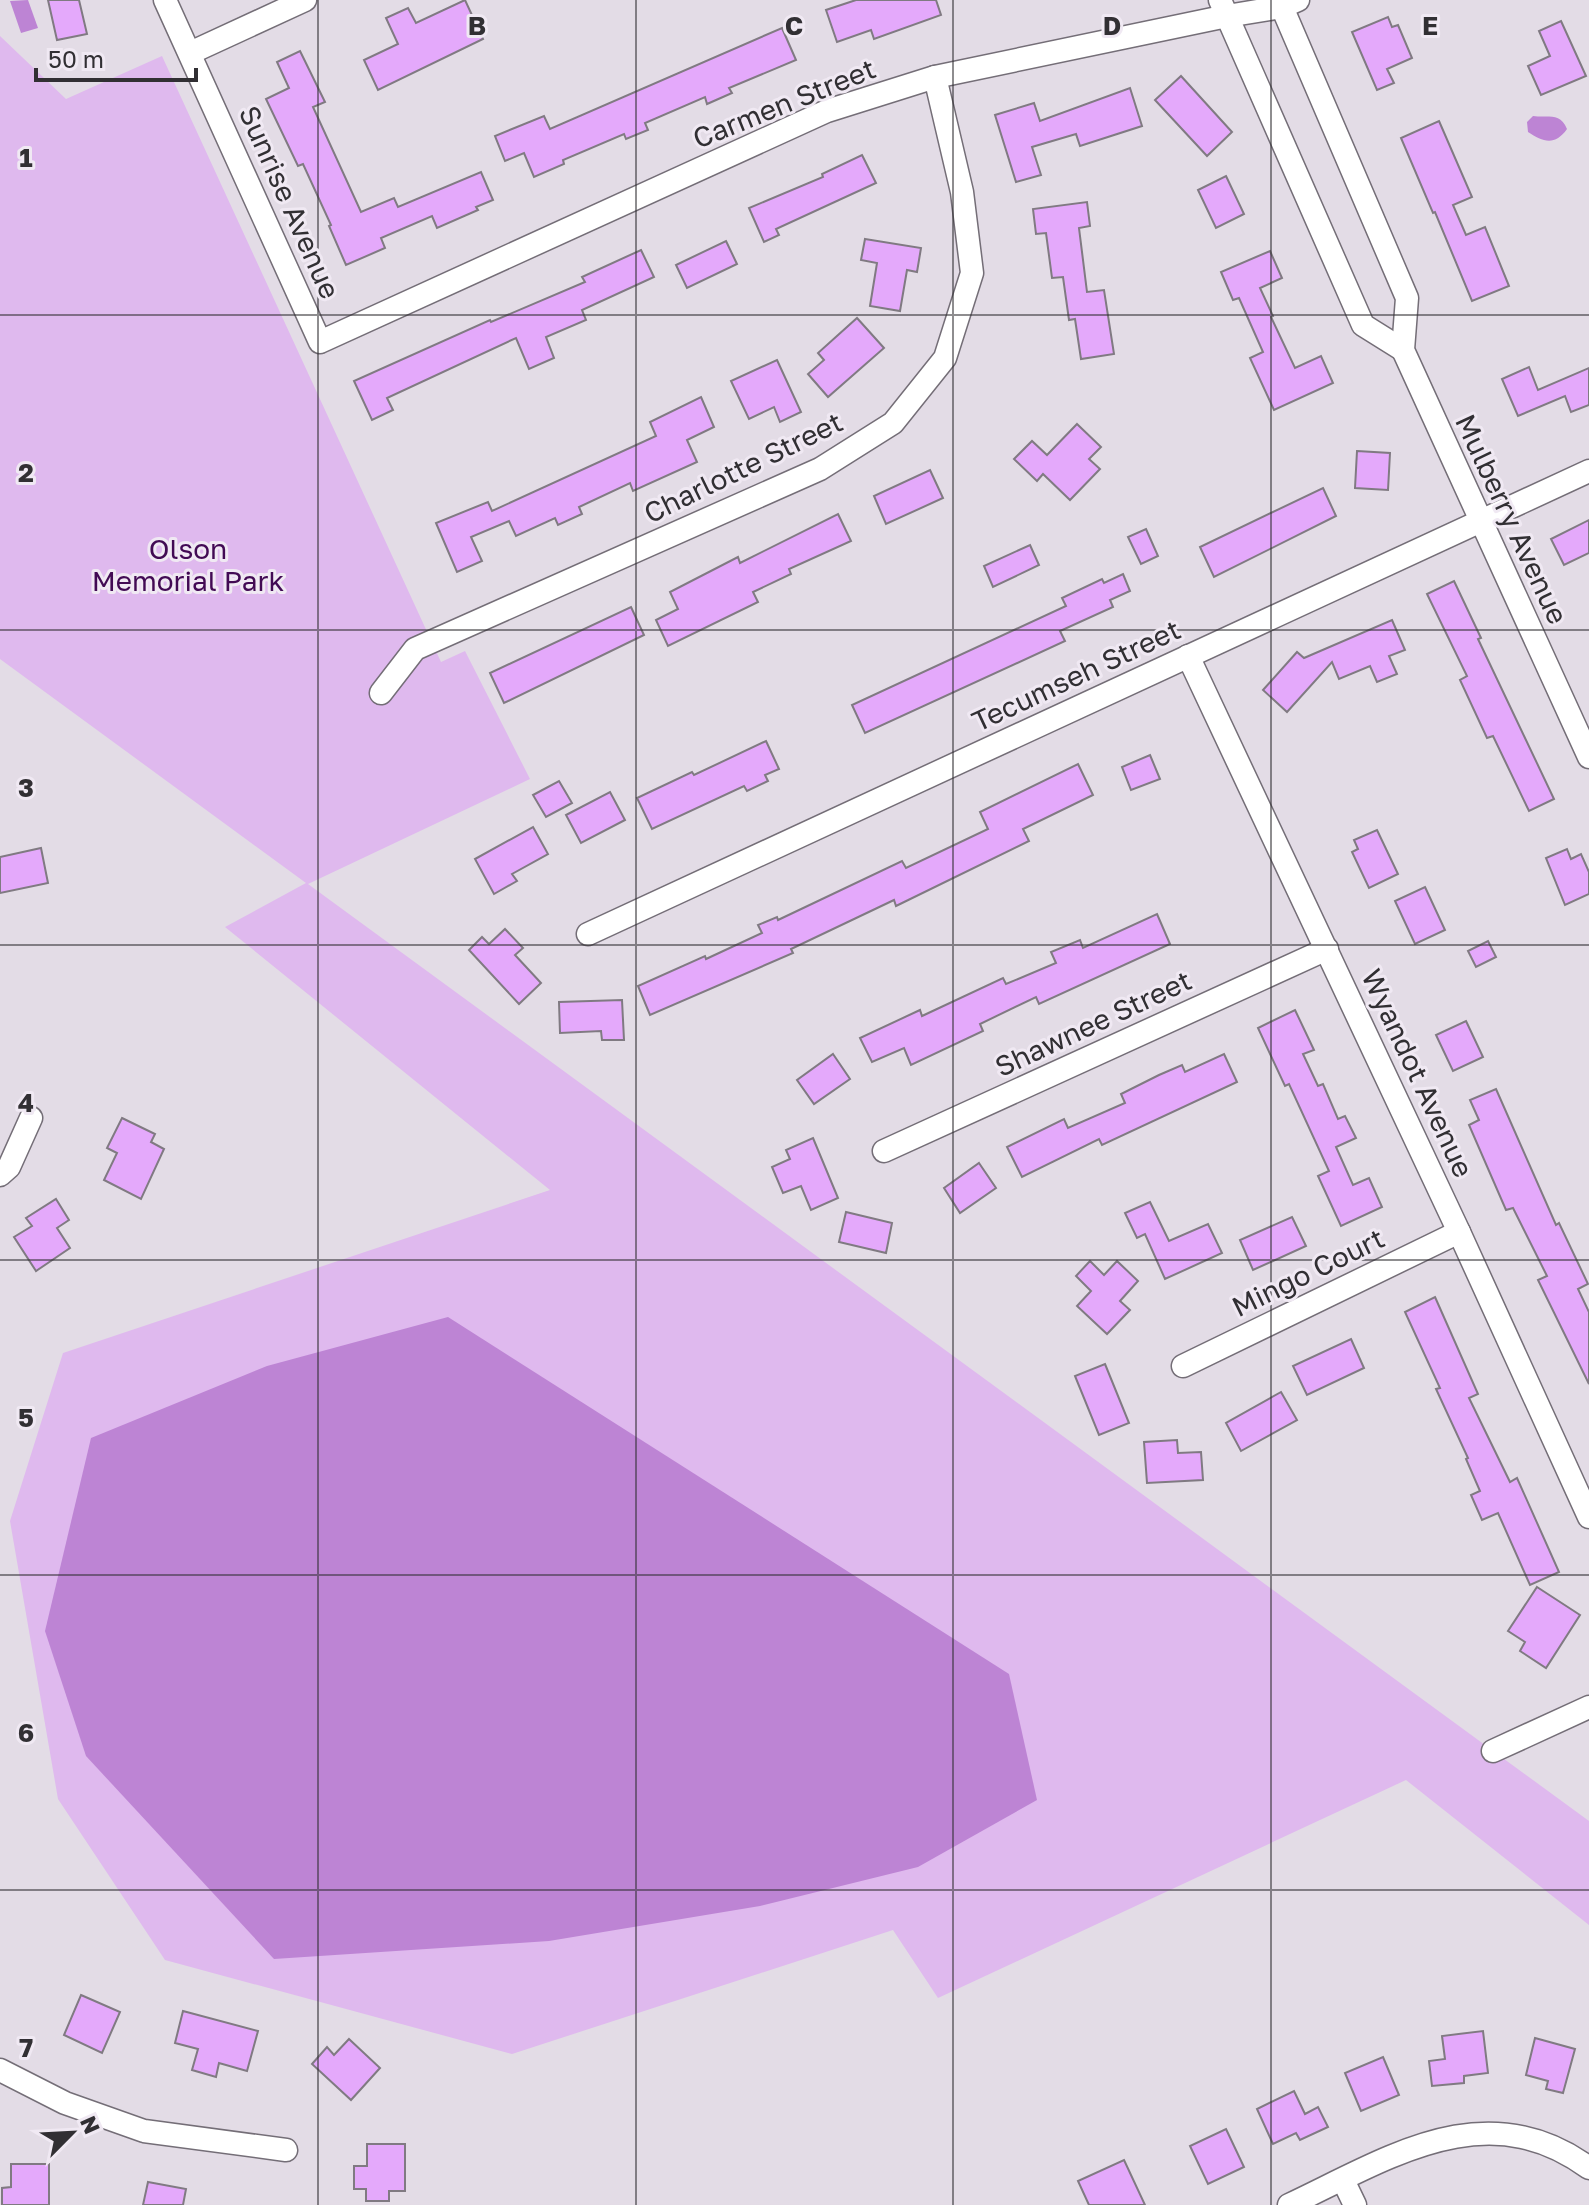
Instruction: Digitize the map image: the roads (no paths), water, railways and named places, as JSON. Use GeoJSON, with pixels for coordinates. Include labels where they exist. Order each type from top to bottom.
{"type":"FeatureCollection","features":[{"type":"Feature","properties":{"kind":"street","name":"Sunrise Avenue"},"geometry":{"type":"LineString","coordinates":[[165,0],[320,342]]}},
{"type":"Feature","properties":{"kind":"street"},"geometry":{"type":"LineString","coordinates":[[190,53],[305,0]]}},
{"type":"Feature","properties":{"kind":"street","name":"Carmen Street"},"geometry":{"type":"LineString","coordinates":[[320,342],[827,111],[935,77],[1223,8],[1286,2]]}},
{"type":"Feature","properties":{"kind":"street","name":"Mulberry Avenue"},"geometry":{"type":"LineString","coordinates":[[1286,2],[1407,298],[1403,350],[1589,757]]}},
{"type":"Feature","properties":{"kind":"street"},"geometry":{"type":"LineString","coordinates":[[1223,8],[1363,325],[1403,350]]}},
{"type":"Feature","properties":{"kind":"street","name":"Charlotte Street"},"geometry":{"type":"LineString","coordinates":[[381,693],[415,649],[820,469],[893,423],[945,358],[972,273],[962,192],[935,77]]}},
{"type":"Feature","properties":{"kind":"street","name":"Tecumseh Street"},"geometry":{"type":"LineString","coordinates":[[588,934],[1589,471]]}},
{"type":"Feature","properties":{"kind":"street","name":"Wyandot Avenue"},"geometry":{"type":"LineString","coordinates":[[1188,656],[1459,1232],[1589,1517]]}},
{"type":"Feature","properties":{"kind":"street","name":"Shawnee Street"},"geometry":{"type":"LineString","coordinates":[[884,1151],[1327,949]]}},
{"type":"Feature","properties":{"kind":"street"},"geometry":{"type":"LineString","coordinates":[[0,1175],[9,1167],[31,1118]]}},
{"type":"Feature","properties":{"kind":"street","name":"Mingo Court"},"geometry":{"type":"LineString","coordinates":[[1183,1366],[1459,1232]]}},
{"type":"Feature","properties":{"kind":"street"},"geometry":{"type":"LineString","coordinates":[[1493,1751],[1589,1707]]}},
{"type":"Feature","properties":{"kind":"street"},"geometry":{"type":"LineString","coordinates":[[0,2070],[65,2103],[144,2131],[286,2150]]}},
{"type":"Feature","properties":{"kind":"street"},"geometry":{"type":"LineString","coordinates":[[1289,2205],[1432,2140],[1483,2131],[1530,2140],[1573,2156],[1589,2168]]}},
{"type":"Feature","properties":{"kind":"street"},"geometry":{"type":"LineString","coordinates":[[1343,2180],[1355,2205]]}},
{"type":"Feature","properties":{"kind":"park label","name":"Olson Memorial Park"},"geometry":{"type":"Point","coordinates":[188,564]}}]}
